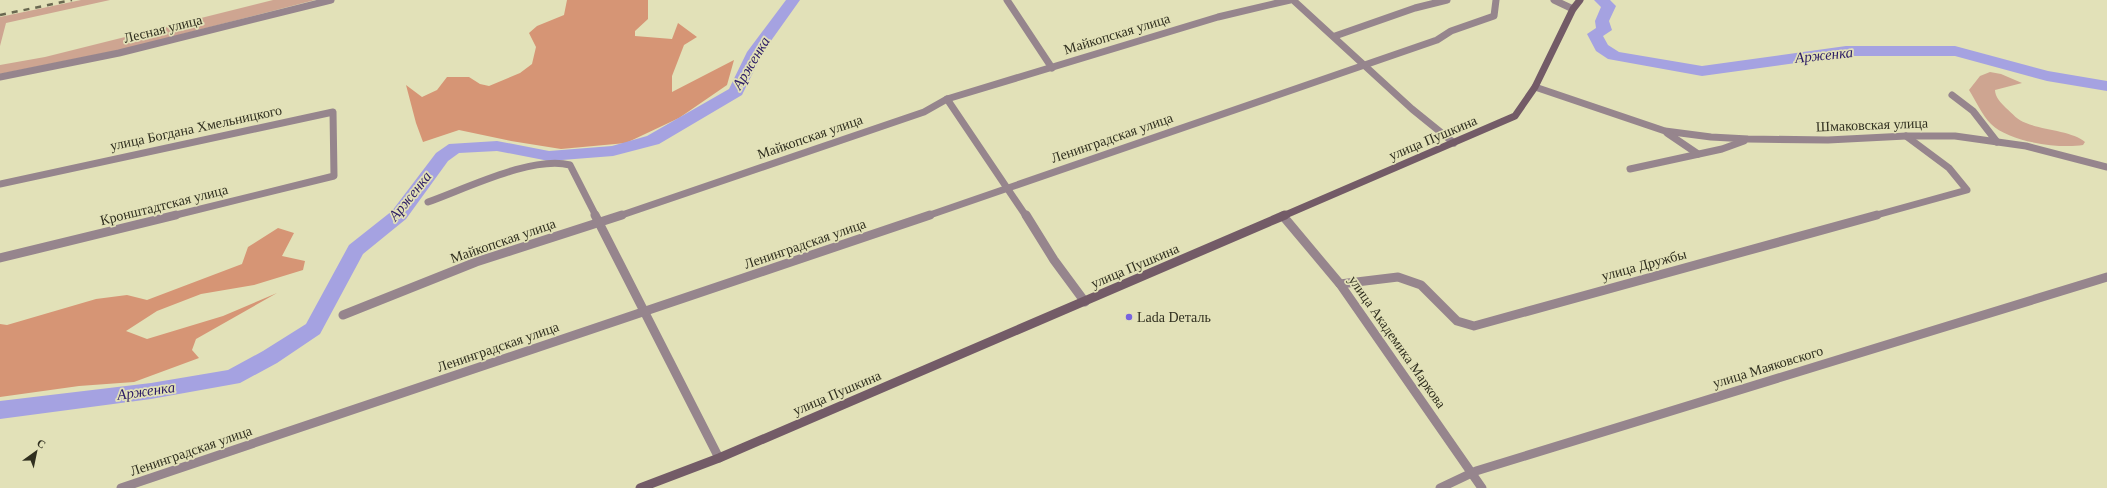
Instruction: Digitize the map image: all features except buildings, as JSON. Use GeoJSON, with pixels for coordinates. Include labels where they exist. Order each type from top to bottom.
{"type":"FeatureCollection","features":[{"type":"Feature","properties":{"kind":"main road","name":"улица Пушкина"},"geometry":{"type":"LineString","coordinates":[[640,488],[719,458],[1516,116],[1535,87],[1573,9],[1580,0]]}},
{"type":"Feature","properties":{"kind":"street","name":"Лесная улица"},"geometry":{"type":"LineString","coordinates":[[0,77],[119,53],[330,0]]}},
{"type":"Feature","properties":{"kind":"street"},"geometry":{"type":"LineString","coordinates":[[1007,0],[1052,68]]}},
{"type":"Feature","properties":{"kind":"street"},"geometry":{"type":"LineString","coordinates":[[1292,0],[1335,36],[1365,65],[1454,143]]}},
{"type":"Feature","properties":{"kind":"street","name":"Майкопская улица"},"geometry":{"type":"LineString","coordinates":[[343,315],[476,262],[598,223],[924,112],[947,99],[1218,17],[1292,0]]}},
{"type":"Feature","properties":{"kind":"street"},"geometry":{"type":"LineString","coordinates":[[1335,36],[1415,8],[1446,0]]}},
{"type":"Feature","properties":{"kind":"street","name":"Ленинградская улица"},"geometry":{"type":"LineString","coordinates":[[121,488],[1009,188],[1437,40],[1451,31],[1494,16],[1496,0]]}},
{"type":"Feature","properties":{"kind":"street"},"geometry":{"type":"LineString","coordinates":[[1554,0],[1573,9]]}},
{"type":"Feature","properties":{"kind":"street","name":"Шмаковская улица"},"geometry":{"type":"LineString","coordinates":[[1535,87],[1665,132],[1711,138],[1748,139],[1828,140],[1906,136],[1955,136],[2026,146],[2107,167]]}},
{"type":"Feature","properties":{"kind":"street"},"geometry":{"type":"LineString","coordinates":[[1952,95],[1973,111],[1997,142]]}},
{"type":"Feature","properties":{"kind":"street"},"geometry":{"type":"LineString","coordinates":[[947,99],[1009,188],[1054,260],[1085,302]]}},
{"type":"Feature","properties":{"kind":"street","name":"улица Богдана Хмельницкого"},"geometry":{"type":"LineString","coordinates":[[0,184],[333,112],[334,176]]}},
{"type":"Feature","properties":{"kind":"street"},"geometry":{"type":"LineString","coordinates":[[1665,132],[1698,154]]}},
{"type":"Feature","properties":{"kind":"street","name":"улица Дружбы"},"geometry":{"type":"LineString","coordinates":[[1340,284],[1398,277],[1421,285],[1457,320],[1474,326],[1967,190],[1949,168],[1906,136]]}},
{"type":"Feature","properties":{"kind":"street","name":"Шмаковская улица"},"geometry":{"type":"LineString","coordinates":[[1630,169],[1722,149],[1748,139]]}},
{"type":"Feature","properties":{"kind":"street"},"geometry":{"type":"LineString","coordinates":[[428,202],[523,167],[559,162],[570,165],[575,171],[598,223],[645,311],[719,458]]}},
{"type":"Feature","properties":{"kind":"street","name":"Кронштадтская улица"},"geometry":{"type":"LineString","coordinates":[[0,258],[334,176]]}},
{"type":"Feature","properties":{"kind":"street","name":"улица Академика Маркова"},"geometry":{"type":"LineString","coordinates":[[1282,216],[1340,284],[1482,488]]}},
{"type":"Feature","properties":{"kind":"street","name":"улица Маяковского"},"geometry":{"type":"LineString","coordinates":[[1440,488],[1471,473],[2107,277]]}},
{"type":"Feature","properties":{"kind":"shaded area"},"geometry":{"type":"Polygon","coordinates":[[[81,0],[110,0],[6,23],[0,46],[0,17],[81,0]]]}},
{"type":"Feature","properties":{"kind":"shaded area"},"geometry":{"type":"Polygon","coordinates":[[[273,0],[315,0],[124,49],[0,74],[0,65],[45,57],[273,0]]]}},
{"type":"Feature","properties":{"kind":"shaded area"},"geometry":{"type":"Polygon","coordinates":[[[567,0],[648,0],[648,19],[635,31],[635,36],[672,39],[678,23],[697,37],[684,45],[672,76],[672,92],[734,60],[727,85],[679,118],[626,143],[561,149],[511,141],[459,130],[423,142],[416,123],[406,85],[422,97],[437,90],[447,77],[469,77],[480,84],[489,86],[520,73],[532,64],[536,47],[529,33],[537,26],[564,15],[567,0]]]}},
{"type":"Feature","properties":{"kind":"shaded area"},"geometry":{"type":"Polygon","coordinates":[[[1990,72],[2001,74],[2022,83],[1995,90],[2000,102],[2018,119],[2033,125],[2073,135],[2085,142],[2083,145],[2061,146],[2035,143],[2010,135],[1991,124],[1969,90],[1980,76],[1990,72]]]}},
{"type":"Feature","properties":{"kind":"shaded area"},"geometry":{"type":"Polygon","coordinates":[[[278,228],[294,233],[282,256],[305,261],[303,270],[254,285],[201,294],[157,311],[126,331],[147,339],[223,316],[277,293],[196,339],[192,350],[199,358],[134,382],[79,386],[0,397],[0,324],[7,325],[96,299],[127,295],[147,300],[242,264],[248,247],[278,228]]]}},
{"type":"Feature","properties":{"kind":"waterway","name":"Арженка"},"geometry":{"type":"LineString","coordinates":[[0,410],[151,391],[232,377],[270,357],[313,329],[356,250],[399,215],[442,157],[455,148],[497,146],[549,156],[613,151],[653,140],[736,92],[755,52],[793,0]]}},
{"type":"Feature","properties":{"kind":"waterway","name":"Арженка"},"geometry":{"type":"LineString","coordinates":[[1601,0],[1609,6],[1602,21],[1604,30],[1595,34],[1601,48],[1614,56],[1702,71],[1846,51],[1955,51],[2047,76],[2107,86]]}},
{"type":"Feature","properties":{"kind":"railway"},"geometry":{"type":"LineString","coordinates":[[0,15],[72,0]]}},
{"type":"Feature","properties":{"kind":"place","name":"Lada Dеталь"},"geometry":{"type":"Point","coordinates":[1129,317]}}]}
